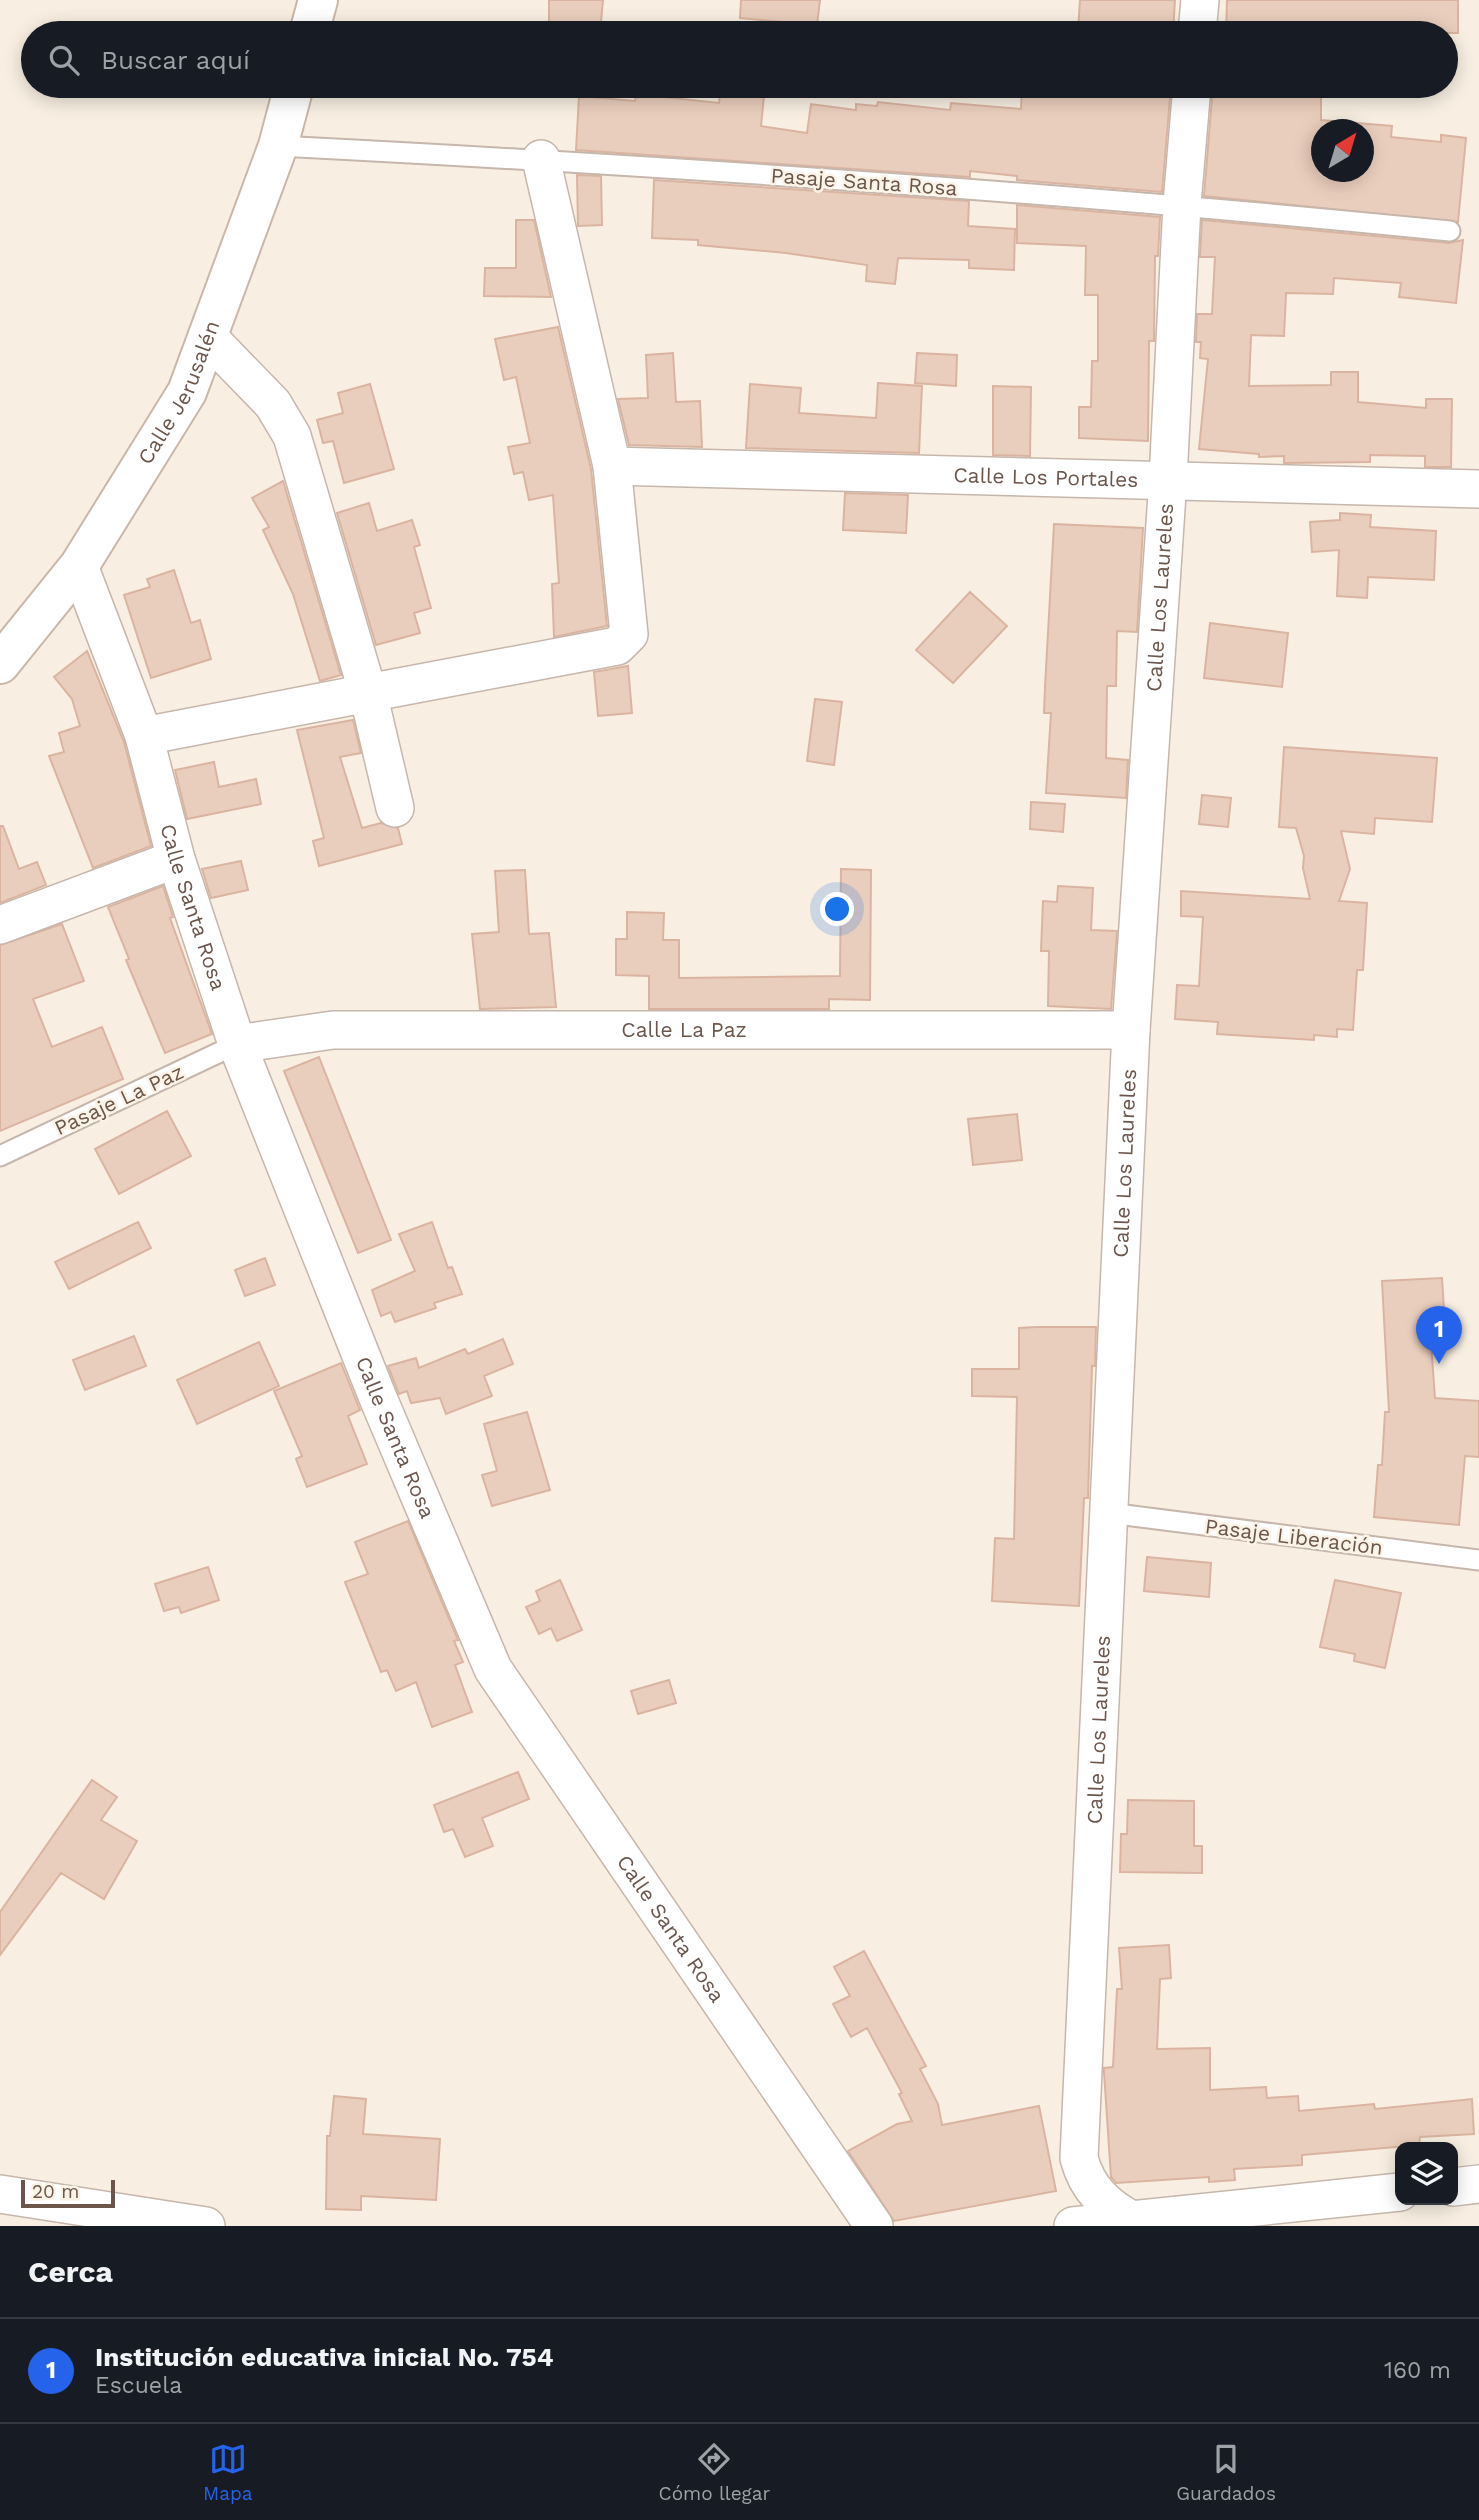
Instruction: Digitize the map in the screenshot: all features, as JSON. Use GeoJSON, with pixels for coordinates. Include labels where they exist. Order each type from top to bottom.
{"type":"FeatureCollection","features":[{"type":"Feature","properties":{"kind":"street"},"geometry":{"type":"LineString","coordinates":[[312,21],[318,0]]}},
{"type":"Feature","properties":{"kind":"street"},"geometry":{"type":"LineString","coordinates":[[1198,21],[1200,0]]}},
{"type":"Feature","properties":{"kind":"street","name":"Calle Jerusalén"},"geometry":{"type":"LineString","coordinates":[[0,664],[79,566],[187,392],[278,146],[291,98]]}},
{"type":"Feature","properties":{"kind":"street","name":"Calle Los Laureles"},"geometry":{"type":"LineString","coordinates":[[1132,2220],[1108,2207],[1083,2172],[1079,2158],[1131,1030],[1168,479],[1182,204],[1191,98]]}},
{"type":"Feature","properties":{"kind":"street"},"geometry":{"type":"LineString","coordinates":[[144,736],[617,646],[629,634],[612,466],[541,159]]}},
{"type":"Feature","properties":{"kind":"street"},"geometry":{"type":"LineString","coordinates":[[209,338],[273,404],[292,436],[368,693],[395,808]]}},
{"type":"Feature","properties":{"kind":"street","name":"Calle Los Portales"},"geometry":{"type":"LineString","coordinates":[[612,466],[1479,489]]}},
{"type":"Feature","properties":{"kind":"street","name":"Calle Santa Rosa"},"geometry":{"type":"LineString","coordinates":[[79,566],[144,736],[176,859],[237,1044],[378,1398],[493,1669],[874,2226]]}},
{"type":"Feature","properties":{"kind":"street"},"geometry":{"type":"LineString","coordinates":[[0,925],[176,859]]}},
{"type":"Feature","properties":{"kind":"street","name":"Calle La Paz"},"geometry":{"type":"LineString","coordinates":[[237,1044],[333,1030],[1131,1030]]}},
{"type":"Feature","properties":{"kind":"street"},"geometry":{"type":"LineString","coordinates":[[1458,2186],[1479,2184]]}},
{"type":"Feature","properties":{"kind":"street"},"geometry":{"type":"LineString","coordinates":[[1073,2226],[1395,2193]]}},
{"type":"Feature","properties":{"kind":"street"},"geometry":{"type":"LineString","coordinates":[[0,2194],[206,2226]]}},
{"type":"Feature","properties":{"kind":"lane","name":"Pasaje Santa Rosa"},"geometry":{"type":"LineString","coordinates":[[278,146],[541,159],[1182,204],[1450,231]]}},
{"type":"Feature","properties":{"kind":"lane","name":"Pasaje La Paz"},"geometry":{"type":"LineString","coordinates":[[0,1156],[237,1044]]}},
{"type":"Feature","properties":{"kind":"lane","name":"Pasaje Liberación"},"geometry":{"type":"LineString","coordinates":[[1109,1513],[1479,1560]]}},
{"type":"Feature","properties":{"kind":"building"},"geometry":{"type":"Polygon","coordinates":[[[549,0],[603,0],[601,21],[549,21],[549,0]]]}},
{"type":"Feature","properties":{"kind":"building"},"geometry":{"type":"Polygon","coordinates":[[[741,0],[820,0],[817,21],[740,18],[741,0]]]}},
{"type":"Feature","properties":{"kind":"building"},"geometry":{"type":"Polygon","coordinates":[[[1080,0],[1175,0],[1174,21],[1079,21],[1080,0]]]}},
{"type":"Feature","properties":{"kind":"building"},"geometry":{"type":"Polygon","coordinates":[[[1227,0],[1458,0],[1458,21],[1226,21],[1227,0]]]}},
{"type":"Feature","properties":{"kind":"building"},"geometry":{"type":"Polygon","coordinates":[[[579,98],[635,101],[635,98],[673,98],[719,103],[720,98],[764,98],[761,126],[807,133],[811,104],[856,110],[856,104],[877,106],[878,102],[950,110],[951,103],[1021,109],[1021,98],[1170,98],[1162,192],[1017,180],[1017,176],[970,171],[970,177],[576,150],[579,98]]]}},
{"type":"Feature","properties":{"kind":"building"},"geometry":{"type":"Polygon","coordinates":[[[1212,98],[1321,98],[1321,119],[1311,119],[1311,182],[1374,182],[1374,124],[1392,126],[1391,137],[1441,142],[1441,135],[1466,138],[1458,222],[1204,196],[1212,98]]]}},
{"type":"Feature","properties":{"kind":"building"},"geometry":{"type":"Polygon","coordinates":[[[577,175],[601,176],[602,225],[578,226],[577,175]]]}},
{"type":"Feature","properties":{"kind":"building"},"geometry":{"type":"Polygon","coordinates":[[[654,180],[969,201],[968,226],[1015,229],[1014,270],[969,268],[969,260],[898,258],[895,284],[866,281],[867,265],[786,253],[698,245],[698,240],[652,238],[654,180]]]}},
{"type":"Feature","properties":{"kind":"building"},"geometry":{"type":"Polygon","coordinates":[[[1017,205],[1160,217],[1158,256],[1155,256],[1154,341],[1149,341],[1148,441],[1079,438],[1079,407],[1091,407],[1092,361],[1098,361],[1098,295],[1085,295],[1086,246],[1017,243],[1017,205]]]}},
{"type":"Feature","properties":{"kind":"building"},"geometry":{"type":"Polygon","coordinates":[[[516,220],[534,220],[551,297],[484,296],[485,268],[516,268],[516,220]]]}},
{"type":"Feature","properties":{"kind":"building"},"geometry":{"type":"Polygon","coordinates":[[[1202,220],[1449,243],[1463,240],[1456,303],[1399,297],[1401,283],[1334,278],[1333,294],[1286,293],[1284,336],[1251,335],[1249,386],[1331,385],[1331,372],[1358,372],[1358,402],[1426,408],[1426,399],[1452,399],[1451,467],[1425,467],[1425,456],[1370,455],[1370,462],[1284,463],[1284,456],[1259,457],[1259,454],[1199,449],[1208,359],[1200,358],[1201,342],[1196,342],[1197,314],[1212,314],[1215,257],[1200,257],[1202,220]]]}},
{"type":"Feature","properties":{"kind":"building"},"geometry":{"type":"Polygon","coordinates":[[[558,327],[591,469],[607,626],[554,637],[552,584],[559,583],[553,495],[529,500],[523,472],[514,474],[508,447],[530,443],[516,377],[504,380],[495,339],[558,327]]]}},
{"type":"Feature","properties":{"kind":"building"},"geometry":{"type":"Polygon","coordinates":[[[673,353],[676,402],[700,401],[702,447],[629,445],[618,399],[648,398],[646,355],[673,353]]]}},
{"type":"Feature","properties":{"kind":"building"},"geometry":{"type":"Polygon","coordinates":[[[917,353],[957,355],[956,386],[915,383],[917,353]]]}},
{"type":"Feature","properties":{"kind":"building"},"geometry":{"type":"Polygon","coordinates":[[[878,383],[922,386],[919,453],[746,448],[750,384],[801,388],[799,413],[876,418],[878,383]]]}},
{"type":"Feature","properties":{"kind":"building"},"geometry":{"type":"Polygon","coordinates":[[[370,384],[394,469],[344,483],[333,441],[323,443],[317,420],[343,413],[338,393],[370,384]]]}},
{"type":"Feature","properties":{"kind":"building"},"geometry":{"type":"Polygon","coordinates":[[[993,386],[1031,387],[1030,456],[993,455],[993,386]]]}},
{"type":"Feature","properties":{"kind":"building"},"geometry":{"type":"Polygon","coordinates":[[[283,481],[341,675],[320,681],[293,594],[263,530],[269,527],[252,498],[283,481]]]}},
{"type":"Feature","properties":{"kind":"building"},"geometry":{"type":"Polygon","coordinates":[[[845,493],[908,495],[906,533],[843,530],[845,493]]]}},
{"type":"Feature","properties":{"kind":"building"},"geometry":{"type":"Polygon","coordinates":[[[369,503],[377,531],[412,520],[420,545],[414,547],[431,608],[414,613],[420,633],[376,645],[337,513],[369,503]]]}},
{"type":"Feature","properties":{"kind":"building"},"geometry":{"type":"Polygon","coordinates":[[[1340,513],[1371,515],[1370,527],[1436,531],[1434,580],[1368,577],[1367,598],[1337,596],[1339,550],[1312,552],[1310,522],[1340,520],[1340,513]]]}},
{"type":"Feature","properties":{"kind":"building"},"geometry":{"type":"Polygon","coordinates":[[[1054,524],[1143,528],[1137,632],[1117,631],[1116,686],[1107,686],[1106,758],[1128,760],[1126,798],[1046,793],[1051,713],[1044,713],[1054,524]]]}},
{"type":"Feature","properties":{"kind":"building"},"geometry":{"type":"Polygon","coordinates":[[[174,570],[191,623],[200,620],[211,659],[151,678],[124,595],[150,587],[147,579],[174,570]]]}},
{"type":"Feature","properties":{"kind":"building"},"geometry":{"type":"Polygon","coordinates":[[[970,592],[1007,626],[953,683],[916,650],[970,592]]]}},
{"type":"Feature","properties":{"kind":"building"},"geometry":{"type":"Polygon","coordinates":[[[1210,623],[1288,633],[1282,687],[1204,678],[1210,623]]]}},
{"type":"Feature","properties":{"kind":"building"},"geometry":{"type":"Polygon","coordinates":[[[87,651],[124,742],[151,846],[93,868],[49,756],[64,752],[59,733],[80,726],[72,699],[54,677],[87,651]]]}},
{"type":"Feature","properties":{"kind":"building"},"geometry":{"type":"Polygon","coordinates":[[[628,666],[632,713],[598,716],[594,672],[628,666]]]}},
{"type":"Feature","properties":{"kind":"building"},"geometry":{"type":"Polygon","coordinates":[[[815,699],[842,702],[834,765],[807,761],[815,699]]]}},
{"type":"Feature","properties":{"kind":"building"},"geometry":{"type":"Polygon","coordinates":[[[353,720],[361,753],[340,757],[362,828],[381,823],[398,828],[402,844],[319,866],[313,841],[324,838],[297,730],[353,720]]]}},
{"type":"Feature","properties":{"kind":"building"},"geometry":{"type":"Polygon","coordinates":[[[1284,747],[1437,758],[1432,822],[1375,818],[1374,834],[1341,831],[1350,869],[1339,901],[1367,903],[1363,970],[1357,970],[1353,1030],[1337,1029],[1337,1037],[1314,1035],[1314,1040],[1217,1034],[1218,1022],[1175,1019],[1177,985],[1199,986],[1203,917],[1181,916],[1181,891],[1310,899],[1303,868],[1304,856],[1296,828],[1279,827],[1284,747]]]}},
{"type":"Feature","properties":{"kind":"building"},"geometry":{"type":"Polygon","coordinates":[[[214,762],[219,787],[256,779],[261,804],[187,819],[175,770],[214,762]]]}},
{"type":"Feature","properties":{"kind":"building"},"geometry":{"type":"Polygon","coordinates":[[[1202,795],[1231,798],[1228,827],[1199,824],[1202,795]]]}},
{"type":"Feature","properties":{"kind":"building"},"geometry":{"type":"Polygon","coordinates":[[[1031,802],[1065,804],[1063,832],[1030,829],[1031,802]]]}},
{"type":"Feature","properties":{"kind":"building"},"geometry":{"type":"Polygon","coordinates":[[[0,826],[3,826],[19,869],[37,862],[46,885],[0,903],[0,826]]]}},
{"type":"Feature","properties":{"kind":"building"},"geometry":{"type":"Polygon","coordinates":[[[241,861],[248,890],[211,898],[202,869],[241,861]]]}},
{"type":"Feature","properties":{"kind":"building"},"geometry":{"type":"Polygon","coordinates":[[[841,869],[871,870],[870,1000],[829,999],[829,1009],[649,1009],[649,976],[616,975],[616,939],[627,939],[627,912],[664,913],[663,940],[679,940],[679,978],[840,976],[841,869]]]}},
{"type":"Feature","properties":{"kind":"building"},"geometry":{"type":"Polygon","coordinates":[[[525,870],[529,934],[549,933],[556,1007],[480,1009],[472,934],[499,932],[495,871],[525,870]]]}},
{"type":"Feature","properties":{"kind":"building"},"geometry":{"type":"Polygon","coordinates":[[[163,886],[173,917],[170,918],[212,1034],[165,1053],[126,960],[129,959],[108,907],[163,886]]]}},
{"type":"Feature","properties":{"kind":"building"},"geometry":{"type":"Polygon","coordinates":[[[1058,886],[1093,888],[1091,930],[1117,931],[1111,1009],[1048,1006],[1049,951],[1041,951],[1043,901],[1057,902],[1058,886]]]}},
{"type":"Feature","properties":{"kind":"building"},"geometry":{"type":"Polygon","coordinates":[[[62,924],[84,981],[33,999],[52,1047],[102,1027],[123,1079],[0,1131],[0,945],[62,924]]]}},
{"type":"Feature","properties":{"kind":"building"},"geometry":{"type":"Polygon","coordinates":[[[319,1057],[391,1240],[358,1253],[284,1071],[319,1057]]]}},
{"type":"Feature","properties":{"kind":"building"},"geometry":{"type":"Polygon","coordinates":[[[167,1111],[191,1156],[119,1194],[95,1149],[167,1111]]]}},
{"type":"Feature","properties":{"kind":"building"},"geometry":{"type":"Polygon","coordinates":[[[1017,1114],[1022,1160],[973,1165],[968,1119],[1017,1114]]]}},
{"type":"Feature","properties":{"kind":"building"},"geometry":{"type":"Polygon","coordinates":[[[138,1222],[151,1248],[69,1289],[55,1262],[138,1222]]]}},
{"type":"Feature","properties":{"kind":"building"},"geometry":{"type":"Polygon","coordinates":[[[432,1222],[448,1268],[452,1267],[462,1294],[434,1303],[436,1308],[395,1322],[391,1312],[381,1316],[372,1290],[415,1271],[399,1234],[432,1222]]]}},
{"type":"Feature","properties":{"kind":"building"},"geometry":{"type":"Polygon","coordinates":[[[265,1258],[275,1285],[245,1296],[235,1270],[265,1258]]]}},
{"type":"Feature","properties":{"kind":"building"},"geometry":{"type":"Polygon","coordinates":[[[1442,1278],[1446,1343],[1431,1343],[1435,1398],[1479,1401],[1479,1457],[1465,1456],[1459,1525],[1374,1517],[1378,1465],[1382,1465],[1385,1412],[1389,1412],[1382,1281],[1442,1278]]]}},
{"type":"Feature","properties":{"kind":"building"},"geometry":{"type":"Polygon","coordinates":[[[1096,1327],[1095,1366],[1092,1366],[1088,1498],[1084,1498],[1079,1606],[992,1601],[995,1538],[1014,1539],[1017,1397],[972,1396],[972,1369],[1019,1369],[1019,1328],[1096,1327]]]}},
{"type":"Feature","properties":{"kind":"building"},"geometry":{"type":"Polygon","coordinates":[[[134,1336],[146,1366],[85,1390],[73,1360],[134,1336]]]}},
{"type":"Feature","properties":{"kind":"building"},"geometry":{"type":"Polygon","coordinates":[[[503,1339],[513,1364],[484,1376],[492,1396],[446,1414],[440,1398],[411,1403],[407,1391],[399,1394],[388,1366],[416,1358],[419,1368],[465,1349],[468,1354],[503,1339]]]}},
{"type":"Feature","properties":{"kind":"building"},"geometry":{"type":"Polygon","coordinates":[[[259,1342],[279,1386],[197,1424],[177,1380],[259,1342]]]}},
{"type":"Feature","properties":{"kind":"building"},"geometry":{"type":"Polygon","coordinates":[[[341,1363],[360,1410],[348,1416],[367,1464],[307,1487],[296,1459],[302,1456],[274,1391],[341,1363]]]}},
{"type":"Feature","properties":{"kind":"building"},"geometry":{"type":"Polygon","coordinates":[[[527,1412],[550,1490],[492,1506],[482,1475],[497,1471],[484,1424],[527,1412]]]}},
{"type":"Feature","properties":{"kind":"building"},"geometry":{"type":"Polygon","coordinates":[[[408,1521],[458,1640],[454,1641],[463,1662],[455,1665],[472,1712],[432,1727],[416,1682],[396,1691],[387,1670],[381,1672],[345,1582],[368,1574],[355,1542],[408,1521]]]}},
{"type":"Feature","properties":{"kind":"building"},"geometry":{"type":"Polygon","coordinates":[[[1147,1557],[1211,1563],[1209,1597],[1144,1591],[1147,1557]]]}},
{"type":"Feature","properties":{"kind":"building"},"geometry":{"type":"Polygon","coordinates":[[[208,1567],[219,1600],[181,1613],[179,1607],[164,1611],[155,1584],[208,1567]]]}},
{"type":"Feature","properties":{"kind":"building"},"geometry":{"type":"Polygon","coordinates":[[[560,1580],[582,1630],[557,1641],[551,1628],[539,1634],[526,1607],[540,1601],[536,1591],[560,1580]]]}},
{"type":"Feature","properties":{"kind":"building"},"geometry":{"type":"Polygon","coordinates":[[[1335,1580],[1401,1593],[1385,1668],[1354,1661],[1355,1654],[1320,1647],[1335,1580]]]}},
{"type":"Feature","properties":{"kind":"building"},"geometry":{"type":"Polygon","coordinates":[[[669,1680],[676,1703],[638,1714],[631,1691],[669,1680]]]}},
{"type":"Feature","properties":{"kind":"building"},"geometry":{"type":"Polygon","coordinates":[[[518,1772],[529,1799],[482,1818],[493,1846],[465,1857],[453,1829],[444,1832],[434,1805],[518,1772]]]}},
{"type":"Feature","properties":{"kind":"building"},"geometry":{"type":"Polygon","coordinates":[[[92,1780],[117,1797],[101,1820],[137,1841],[104,1899],[61,1873],[0,1955],[0,1912],[92,1780]]]}},
{"type":"Feature","properties":{"kind":"building"},"geometry":{"type":"Polygon","coordinates":[[[1128,1800],[1194,1801],[1194,1846],[1202,1846],[1202,1873],[1120,1872],[1121,1834],[1127,1834],[1128,1800]]]}},
{"type":"Feature","properties":{"kind":"building"},"geometry":{"type":"Polygon","coordinates":[[[1169,1945],[1171,1978],[1160,1979],[1157,2049],[1210,2048],[1210,2090],[1266,2087],[1267,2098],[1298,2096],[1299,2111],[1374,2104],[1375,2109],[1472,2099],[1474,2134],[1420,2137],[1419,2142],[1395,2142],[1395,2147],[1302,2155],[1302,2165],[1234,2169],[1235,2180],[1209,2182],[1209,2177],[1116,2183],[1111,2177],[1104,2068],[1113,2067],[1117,1989],[1122,1989],[1119,1948],[1169,1945]]]}},
{"type":"Feature","properties":{"kind":"building"},"geometry":{"type":"Polygon","coordinates":[[[864,1951],[926,2066],[920,2069],[938,2104],[942,2125],[1039,2106],[1056,2191],[894,2221],[848,2151],[897,2124],[912,2121],[899,2094],[902,2093],[867,2028],[851,2037],[833,2004],[850,1996],[834,1967],[864,1951]]]}},
{"type":"Feature","properties":{"kind":"building"},"geometry":{"type":"Polygon","coordinates":[[[334,2096],[366,2099],[363,2134],[440,2139],[436,2200],[361,2196],[361,2210],[326,2209],[327,2136],[330,2136],[334,2096]]]}},
{"type":"Feature","properties":{"kind":"place","name":"Institución educativa inicial No. 754"},"geometry":{"type":"Point","coordinates":[1439,1364]}}]}
